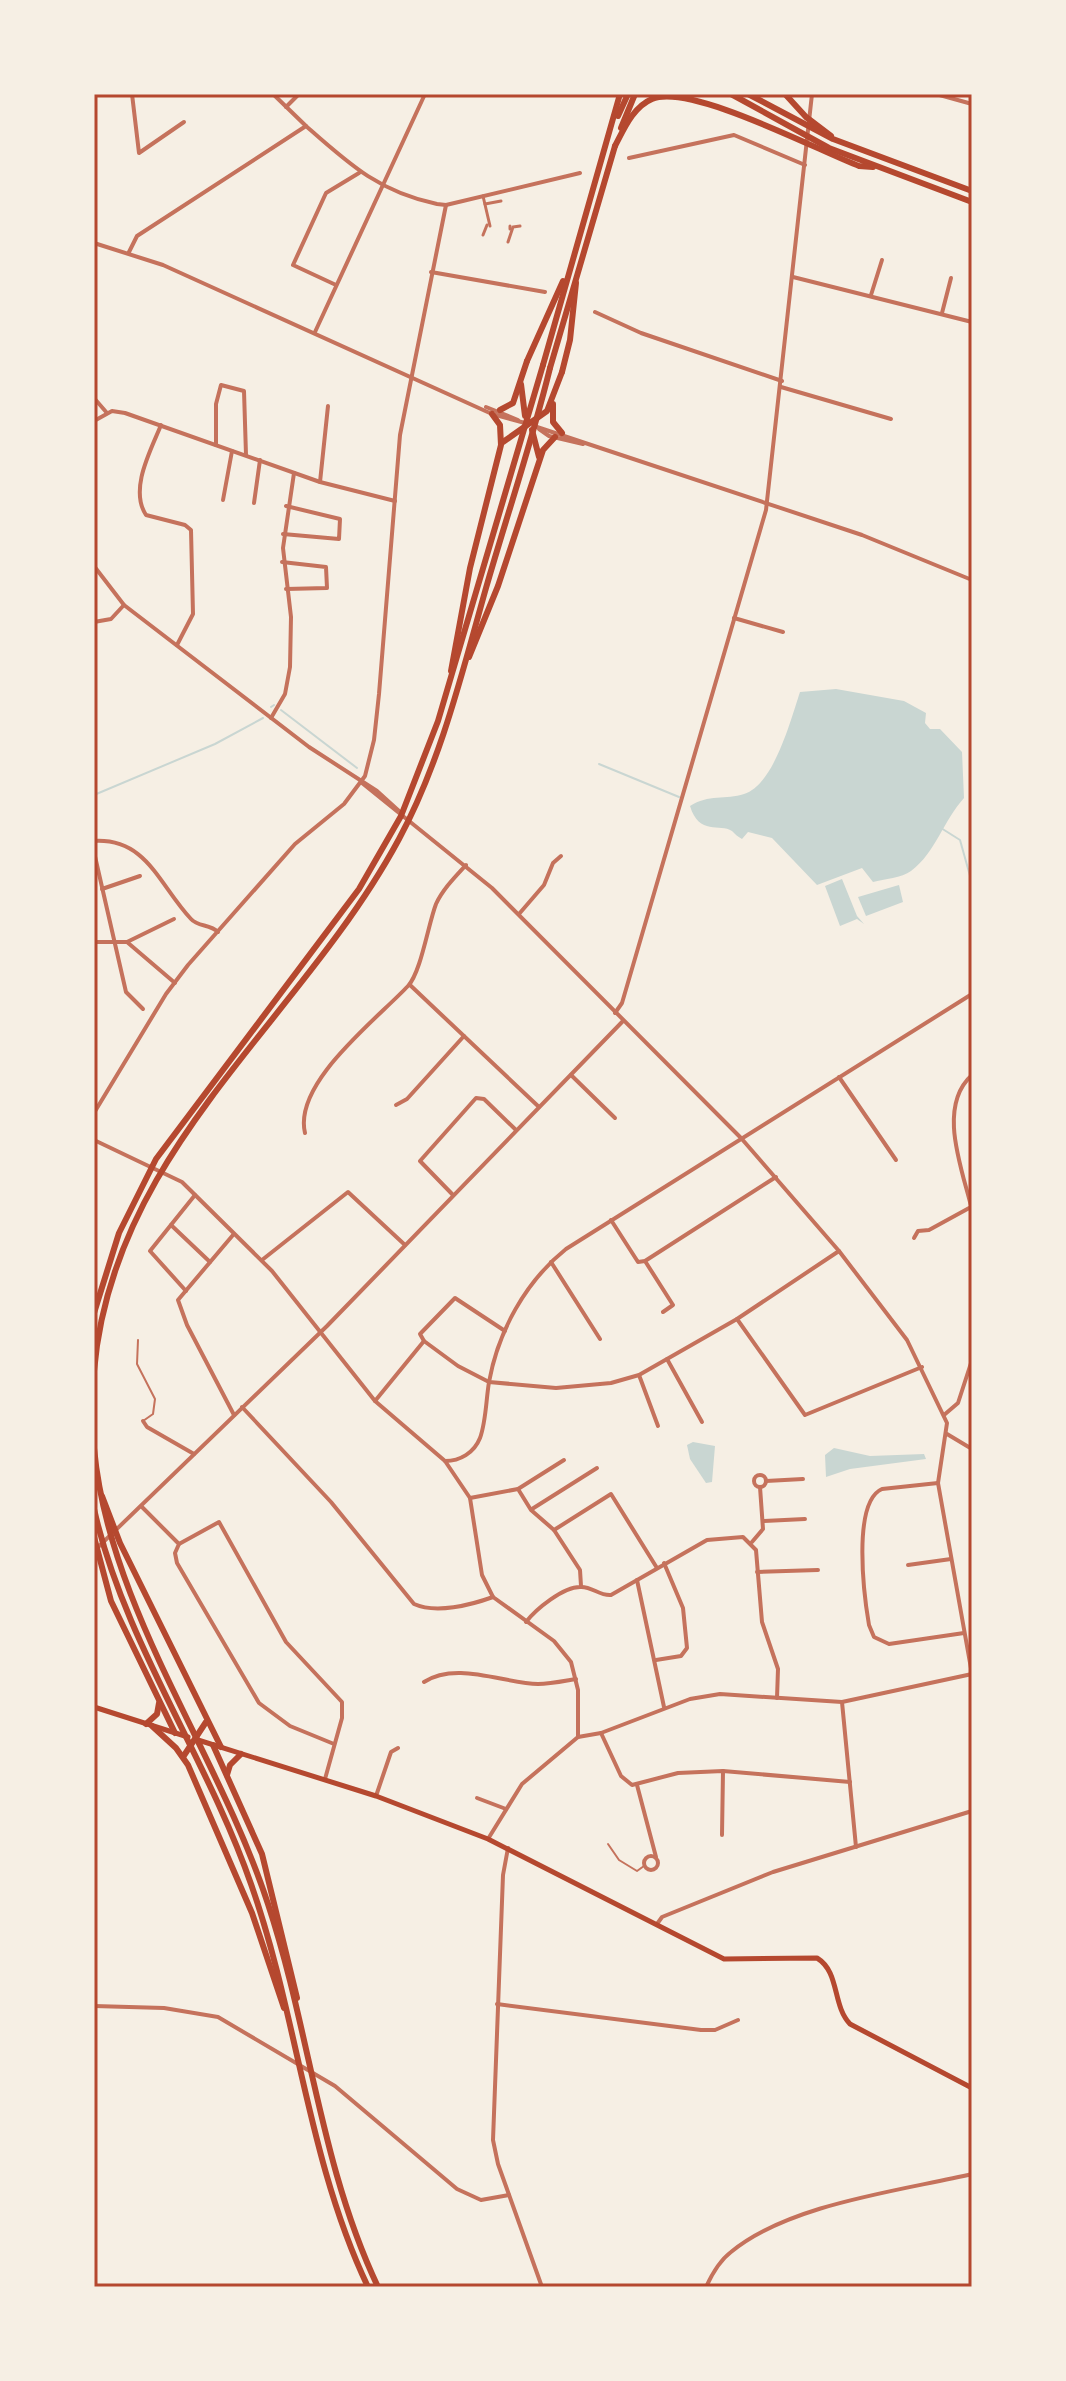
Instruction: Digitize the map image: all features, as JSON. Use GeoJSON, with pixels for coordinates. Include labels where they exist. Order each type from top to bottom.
{"type":"FeatureCollection","features":[{"type":"Feature","properties":{"kind":"highway"},"geometry":{"type":"LineString","coordinates":[[94,1313],[119,1233],[146,1176],[356,908],[414,809],[440,746],[540,406],[546,366],[572,259],[620,94]]}},
{"type":"Feature","properties":{"kind":"highway"},"geometry":{"type":"LineString","coordinates":[[606,144],[628,94]]}},
{"type":"Feature","properties":{"kind":"highway"},"geometry":{"type":"LineString","coordinates":[[94,1371],[102,1315],[116,1265],[160,1161],[359,889],[407,804],[428,753],[451,679],[530,403],[546,366],[615,146],[635,94]]}},
{"type":"Feature","properties":{"kind":"highway"},"geometry":{"type":"LineString","coordinates":[[731,94],[790,133]]}},
{"type":"Feature","properties":{"kind":"highway"},"geometry":{"type":"LineString","coordinates":[[748,94],[832,138],[972,191]]}},
{"type":"Feature","properties":{"kind":"highway"},"geometry":{"type":"LineString","coordinates":[[785,94],[793,106],[832,138]]}},
{"type":"Feature","properties":{"kind":"highway"},"geometry":{"type":"LineString","coordinates":[[615,146],[635,111],[652,99],[675,95],[716,106],[829,151],[972,202]]}},
{"type":"Feature","properties":{"kind":"highway"},"geometry":{"type":"LineString","coordinates":[[451,679],[451,663],[470,568],[501,445],[496,412],[513,403],[527,361],[572,259]]}},
{"type":"Feature","properties":{"kind":"highway"},"geometry":{"type":"LineString","coordinates":[[562,433],[552,418],[570,340],[579,264]]}},
{"type":"Feature","properties":{"kind":"highway"},"geometry":{"type":"LineString","coordinates":[[521,384],[522,407],[538,442],[538,462]]}},
{"type":"Feature","properties":{"kind":"highway"},"geometry":{"type":"LineString","coordinates":[[501,445],[509,435],[547,411],[554,399]]}},
{"type":"Feature","properties":{"kind":"highway"},"geometry":{"type":"LineString","coordinates":[[464,664],[474,651],[490,609],[538,462],[546,445],[555,437]]}},
{"type":"Feature","properties":{"kind":"highway"},"geometry":{"type":"LineString","coordinates":[[94,1448],[100,1493],[117,1546],[268,1903],[335,2178],[378,2287]]}},
{"type":"Feature","properties":{"kind":"highway"},"geometry":{"type":"LineString","coordinates":[[94,1509],[99,1560],[111,1601],[175,1733]]}},
{"type":"Feature","properties":{"kind":"highway"},"geometry":{"type":"LineString","coordinates":[[96,1536],[205,1774],[250,1881],[269,1939],[331,2194],[368,2287]]}},
{"type":"Feature","properties":{"kind":"highway"},"geometry":{"type":"LineString","coordinates":[[117,1546],[206,1722],[270,1878],[297,1992],[298,2020]]}},
{"type":"Feature","properties":{"kind":"highway"},"geometry":{"type":"LineString","coordinates":[[159,1703],[157,1714],[149,1725],[183,1757],[238,1876],[290,2023]]}},
{"type":"Feature","properties":{"kind":"highway"},"geometry":{"type":"LineString","coordinates":[[183,1757],[206,1722]]}},
{"type":"Feature","properties":{"kind":"highway"},"geometry":{"type":"LineString","coordinates":[[227,1775],[230,1765],[241,1754]]}},
{"type":"Feature","properties":{"kind":"main road"},"geometry":{"type":"LineString","coordinates":[[94,1707],[376,1796],[488,1839],[731,1960],[803,1956],[821,1960],[830,1971],[839,2008],[850,2024],[972,2088]]}},
{"type":"Feature","properties":{"kind":"street"},"geometry":{"type":"LineString","coordinates":[[132,94],[139,153],[184,122]]}},
{"type":"Feature","properties":{"kind":"street"},"geometry":{"type":"LineString","coordinates":[[273,94],[359,173],[382,186],[446,205],[580,173]]}},
{"type":"Feature","properties":{"kind":"street"},"geometry":{"type":"LineString","coordinates":[[286,107],[299,94]]}},
{"type":"Feature","properties":{"kind":"street"},"geometry":{"type":"LineString","coordinates":[[315,332],[425,94]]}},
{"type":"Feature","properties":{"kind":"street"},"geometry":{"type":"LineString","coordinates":[[615,1013],[622,1003],[768,502],[812,94]]}},
{"type":"Feature","properties":{"kind":"street"},"geometry":{"type":"LineString","coordinates":[[936,94],[972,104]]}},
{"type":"Feature","properties":{"kind":"street"},"geometry":{"type":"LineString","coordinates":[[129,252],[137,236],[306,126]]}},
{"type":"Feature","properties":{"kind":"street"},"geometry":{"type":"LineString","coordinates":[[629,158],[734,135],[805,165]]}},
{"type":"Feature","properties":{"kind":"street"},"geometry":{"type":"LineString","coordinates":[[336,285],[293,265],[326,193],[359,173]]}},
{"type":"Feature","properties":{"kind":"street"},"geometry":{"type":"LineString","coordinates":[[483,196],[489,226],[483,235]]}},
{"type":"Feature","properties":{"kind":"street"},"geometry":{"type":"LineString","coordinates":[[485,204],[501,201]]}},
{"type":"Feature","properties":{"kind":"street"},"geometry":{"type":"LineString","coordinates":[[94,1113],[175,983],[295,844],[344,804],[362,783],[374,740],[400,435],[446,205]]}},
{"type":"Feature","properties":{"kind":"street"},"geometry":{"type":"LineString","coordinates":[[508,242],[510,227],[520,226]]}},
{"type":"Feature","properties":{"kind":"street"},"geometry":{"type":"LineString","coordinates":[[94,243],[129,252],[520,422],[562,433],[880,541],[972,580]]}},
{"type":"Feature","properties":{"kind":"street"},"geometry":{"type":"LineString","coordinates":[[871,295],[882,260]]}},
{"type":"Feature","properties":{"kind":"street"},"geometry":{"type":"LineString","coordinates":[[431,272],[545,292]]}},
{"type":"Feature","properties":{"kind":"street"},"geometry":{"type":"LineString","coordinates":[[793,277],[972,322]]}},
{"type":"Feature","properties":{"kind":"street"},"geometry":{"type":"LineString","coordinates":[[942,313],[951,278]]}},
{"type":"Feature","properties":{"kind":"street"},"geometry":{"type":"LineString","coordinates":[[595,312],[641,333],[782,384],[891,419]]}},
{"type":"Feature","properties":{"kind":"street"},"geometry":{"type":"LineString","coordinates":[[216,445],[216,404],[221,385],[244,391],[246,455]]}},
{"type":"Feature","properties":{"kind":"street"},"geometry":{"type":"LineString","coordinates":[[94,398],[107,413]]}},
{"type":"Feature","properties":{"kind":"street"},"geometry":{"type":"LineString","coordinates":[[320,482],[328,406]]}},
{"type":"Feature","properties":{"kind":"street"},"geometry":{"type":"LineString","coordinates":[[94,421],[107,413],[125,413],[320,482],[395,501]]}},
{"type":"Feature","properties":{"kind":"street"},"geometry":{"type":"LineString","coordinates":[[161,425],[143,470],[142,505],[146,515],[187,525],[191,530],[193,614],[177,645]]}},
{"type":"Feature","properties":{"kind":"street"},"geometry":{"type":"LineString","coordinates":[[537,427],[555,437],[588,444]]}},
{"type":"Feature","properties":{"kind":"street"},"geometry":{"type":"LineString","coordinates":[[223,500],[232,451]]}},
{"type":"Feature","properties":{"kind":"street"},"geometry":{"type":"LineString","coordinates":[[254,503],[260,460]]}},
{"type":"Feature","properties":{"kind":"street"},"geometry":{"type":"LineString","coordinates":[[271,718],[285,694],[290,667],[291,617],[282,562],[286,506],[294,473]]}},
{"type":"Feature","properties":{"kind":"street"},"geometry":{"type":"LineString","coordinates":[[283,534],[339,539],[340,519],[286,506]]}},
{"type":"Feature","properties":{"kind":"street"},"geometry":{"type":"LineString","coordinates":[[282,562],[326,567],[327,588],[286,589]]}},
{"type":"Feature","properties":{"kind":"street"},"geometry":{"type":"LineString","coordinates":[[94,566],[124,605],[271,718],[362,783],[390,810],[403,815],[466,865],[519,914],[741,1138],[839,1251],[890,1317],[922,1367],[944,1415],[947,1434],[939,1461],[938,1483],[972,1674],[842,1702],[709,1695],[664,1708],[601,1733],[578,1737],[568,1749],[531,1774],[488,1839]]}},
{"type":"Feature","properties":{"kind":"street"},"geometry":{"type":"LineString","coordinates":[[94,622],[111,619],[124,605]]}},
{"type":"Feature","properties":{"kind":"street"},"geometry":{"type":"LineString","coordinates":[[734,618],[783,632]]}},
{"type":"Feature","properties":{"kind":"street"},"geometry":{"type":"LineString","coordinates":[[94,841],[114,840],[128,844],[193,922],[212,927],[218,932]]}},
{"type":"Feature","properties":{"kind":"street"},"geometry":{"type":"LineString","coordinates":[[94,852],[126,992],[143,1009]]}},
{"type":"Feature","properties":{"kind":"street"},"geometry":{"type":"LineString","coordinates":[[519,914],[544,885],[553,863],[561,856]]}},
{"type":"Feature","properties":{"kind":"street"},"geometry":{"type":"LineString","coordinates":[[305,1133],[303,1112],[321,1078],[410,985],[439,898],[466,865]]}},
{"type":"Feature","properties":{"kind":"street"},"geometry":{"type":"LineString","coordinates":[[102,889],[140,876]]}},
{"type":"Feature","properties":{"kind":"street"},"geometry":{"type":"LineString","coordinates":[[94,942],[127,942],[174,919]]}},
{"type":"Feature","properties":{"kind":"street"},"geometry":{"type":"LineString","coordinates":[[127,942],[175,983]]}},
{"type":"Feature","properties":{"kind":"street"},"geometry":{"type":"LineString","coordinates":[[410,985],[539,1107]]}},
{"type":"Feature","properties":{"kind":"street"},"geometry":{"type":"LineString","coordinates":[[445,1461],[466,1455],[480,1438],[489,1382],[505,1331],[520,1302],[551,1262],[611,1220],[972,994]]}},
{"type":"Feature","properties":{"kind":"street"},"geometry":{"type":"LineString","coordinates":[[94,1551],[319,1332],[623,1021]]}},
{"type":"Feature","properties":{"kind":"street"},"geometry":{"type":"LineString","coordinates":[[396,1105],[407,1099],[464,1036]]}},
{"type":"Feature","properties":{"kind":"street"},"geometry":{"type":"LineString","coordinates":[[571,1075],[615,1118]]}},
{"type":"Feature","properties":{"kind":"street"},"geometry":{"type":"LineString","coordinates":[[914,1238],[918,1231],[929,1230],[972,1209],[954,1116],[958,1094],[972,1075]]}},
{"type":"Feature","properties":{"kind":"street"},"geometry":{"type":"LineString","coordinates":[[839,1077],[896,1160]]}},
{"type":"Feature","properties":{"kind":"street"},"geometry":{"type":"LineString","coordinates":[[453,1196],[420,1161],[476,1098],[484,1099],[516,1130]]}},
{"type":"Feature","properties":{"kind":"street"},"geometry":{"type":"LineString","coordinates":[[94,1140],[165,1173],[195,1195],[261,1261],[375,1401],[445,1461],[470,1498],[482,1575],[493,1597],[560,1647],[576,1679],[578,1737]]}},
{"type":"Feature","properties":{"kind":"street"},"geometry":{"type":"LineString","coordinates":[[611,1220],[638,1262],[645,1261],[776,1177]]}},
{"type":"Feature","properties":{"kind":"street"},"geometry":{"type":"LineString","coordinates":[[261,1261],[348,1192],[405,1245]]}},
{"type":"Feature","properties":{"kind":"street"},"geometry":{"type":"LineString","coordinates":[[186,1291],[150,1251],[195,1195]]}},
{"type":"Feature","properties":{"kind":"street"},"geometry":{"type":"LineString","coordinates":[[171,1225],[210,1262]]}},
{"type":"Feature","properties":{"kind":"street"},"geometry":{"type":"LineString","coordinates":[[234,1234],[178,1300],[187,1325],[234,1415]]}},
{"type":"Feature","properties":{"kind":"street"},"geometry":{"type":"LineString","coordinates":[[505,1331],[455,1298],[420,1334],[424,1341],[458,1366],[489,1382],[582,1387],[639,1375],[737,1319],[839,1251]]}},
{"type":"Feature","properties":{"kind":"street"},"geometry":{"type":"LineString","coordinates":[[645,1261],[673,1305],[663,1312]]}},
{"type":"Feature","properties":{"kind":"street"},"geometry":{"type":"LineString","coordinates":[[551,1262],[600,1339]]}},
{"type":"Feature","properties":{"kind":"street"},"geometry":{"type":"LineString","coordinates":[[737,1319],[805,1415],[922,1367]]}},
{"type":"Feature","properties":{"kind":"street"},"geometry":{"type":"LineString","coordinates":[[375,1401],[424,1341]]}},
{"type":"Feature","properties":{"kind":"street"},"geometry":{"type":"LineString","coordinates":[[667,1359],[702,1422]]}},
{"type":"Feature","properties":{"kind":"street"},"geometry":{"type":"LineString","coordinates":[[944,1415],[958,1403],[972,1360]]}},
{"type":"Feature","properties":{"kind":"street"},"geometry":{"type":"LineString","coordinates":[[639,1375],[658,1426]]}},
{"type":"Feature","properties":{"kind":"street"},"geometry":{"type":"LineString","coordinates":[[242,1407],[331,1502],[414,1604],[425,1608],[464,1605],[493,1597]]}},
{"type":"Feature","properties":{"kind":"street"},"geometry":{"type":"LineString","coordinates":[[143,1421],[147,1427],[194,1454]]}},
{"type":"Feature","properties":{"kind":"street"},"geometry":{"type":"LineString","coordinates":[[947,1434],[972,1449]]}},
{"type":"Feature","properties":{"kind":"street"},"geometry":{"type":"LineString","coordinates":[[470,1498],[518,1489],[564,1460]]}},
{"type":"Feature","properties":{"kind":"street"},"geometry":{"type":"LineString","coordinates":[[531,1510],[597,1468]]}},
{"type":"Feature","properties":{"kind":"street"},"geometry":{"type":"LineString","coordinates":[[760,1487],[755,1485],[755,1477],[761,1475],[766,1481]]}},
{"type":"Feature","properties":{"kind":"street"},"geometry":{"type":"LineString","coordinates":[[760,1487],[766,1481],[803,1479]]}},
{"type":"Feature","properties":{"kind":"street"},"geometry":{"type":"LineString","coordinates":[[938,1483],[882,1489],[866,1506],[863,1533],[869,1625],[874,1637],[889,1644],[964,1633]]}},
{"type":"Feature","properties":{"kind":"street"},"geometry":{"type":"LineString","coordinates":[[752,1542],[762,1533],[760,1487]]}},
{"type":"Feature","properties":{"kind":"street"},"geometry":{"type":"LineString","coordinates":[[518,1489],[531,1510],[554,1530],[580,1570],[581,1586]]}},
{"type":"Feature","properties":{"kind":"street"},"geometry":{"type":"LineString","coordinates":[[554,1530],[611,1494],[657,1568]]}},
{"type":"Feature","properties":{"kind":"street"},"geometry":{"type":"LineString","coordinates":[[142,1507],[179,1544]]}},
{"type":"Feature","properties":{"kind":"street"},"geometry":{"type":"LineString","coordinates":[[763,1521],[805,1519]]}},
{"type":"Feature","properties":{"kind":"street"},"geometry":{"type":"LineString","coordinates":[[325,1779],[335,1744],[342,1718],[342,1702],[286,1642],[219,1522],[179,1544],[175,1553],[177,1563],[253,1695],[281,1721],[335,1744]]}},
{"type":"Feature","properties":{"kind":"street"},"geometry":{"type":"LineString","coordinates":[[526,1622],[550,1602],[581,1586],[607,1596],[713,1538],[738,1536],[752,1542]]}},
{"type":"Feature","properties":{"kind":"street"},"geometry":{"type":"LineString","coordinates":[[752,1542],[762,1622],[778,1669],[777,1698]]}},
{"type":"Feature","properties":{"kind":"street"},"geometry":{"type":"LineString","coordinates":[[908,1565],[951,1559]]}},
{"type":"Feature","properties":{"kind":"street"},"geometry":{"type":"LineString","coordinates":[[656,1660],[681,1656],[687,1648],[683,1608],[664,1563]]}},
{"type":"Feature","properties":{"kind":"street"},"geometry":{"type":"LineString","coordinates":[[757,1572],[818,1570]]}},
{"type":"Feature","properties":{"kind":"street"},"geometry":{"type":"LineString","coordinates":[[637,1580],[664,1708]]}},
{"type":"Feature","properties":{"kind":"street"},"geometry":{"type":"LineString","coordinates":[[424,1682],[432,1677],[460,1674],[539,1684],[576,1679]]}},
{"type":"Feature","properties":{"kind":"street"},"geometry":{"type":"LineString","coordinates":[[842,1702],[856,1847]]}},
{"type":"Feature","properties":{"kind":"street"},"geometry":{"type":"LineString","coordinates":[[601,1733],[624,1780],[637,1785],[678,1773],[723,1771],[850,1782]]}},
{"type":"Feature","properties":{"kind":"street"},"geometry":{"type":"LineString","coordinates":[[376,1796],[391,1752],[398,1748]]}},
{"type":"Feature","properties":{"kind":"street"},"geometry":{"type":"LineString","coordinates":[[722,1835],[723,1771]]}},
{"type":"Feature","properties":{"kind":"street"},"geometry":{"type":"LineString","coordinates":[[637,1785],[658,1864],[655,1869],[644,1866],[646,1857],[656,1857]]}},
{"type":"Feature","properties":{"kind":"street"},"geometry":{"type":"LineString","coordinates":[[477,1798],[506,1809]]}},
{"type":"Feature","properties":{"kind":"street"},"geometry":{"type":"LineString","coordinates":[[657,1924],[662,1917],[773,1872],[972,1811]]}},
{"type":"Feature","properties":{"kind":"street"},"geometry":{"type":"LineString","coordinates":[[508,1848],[503,1875],[493,2140],[542,2287]]}},
{"type":"Feature","properties":{"kind":"street"},"geometry":{"type":"LineString","coordinates":[[972,1866],[972,1933]]}},
{"type":"Feature","properties":{"kind":"street"},"geometry":{"type":"LineString","coordinates":[[497,2004],[701,2030],[715,2030],[738,2020]]}},
{"type":"Feature","properties":{"kind":"street"},"geometry":{"type":"LineString","coordinates":[[94,2006],[164,2008],[218,2017],[335,2086],[457,2189],[481,2200],[509,2195]]}},
{"type":"Feature","properties":{"kind":"street"},"geometry":{"type":"LineString","coordinates":[[706,2287],[731,2251],[787,2222],[819,2210],[972,2174]]}},
{"type":"Feature","properties":{"kind":"lane"},"geometry":{"type":"LineString","coordinates":[[138,1340],[137,1364],[156,1402],[153,1414],[143,1421]]}},
{"type":"Feature","properties":{"kind":"lane"},"geometry":{"type":"LineString","coordinates":[[608,1844],[619,1860],[637,1871],[644,1866]]}},
{"type":"Feature","properties":{"kind":"shaded area"},"geometry":{"type":"Polygon","coordinates":[[[836,689],[904,701],[926,713],[925,723],[930,729],[940,729],[962,752],[964,798],[927,855],[903,875],[873,882],[862,868],[817,885],[772,838],[748,832],[742,839],[727,829],[704,825],[690,806],[704,800],[737,796],[755,788],[773,765],[800,692],[836,689]]]}},
{"type":"Feature","properties":{"kind":"shaded area"},"geometry":{"type":"Polygon","coordinates":[[[842,879],[857,916],[864,924],[857,919],[840,926],[825,886],[842,879]]]}},
{"type":"Feature","properties":{"kind":"shaded area"},"geometry":{"type":"Polygon","coordinates":[[[899,885],[903,902],[866,916],[858,897],[899,885]]]}},
{"type":"Feature","properties":{"kind":"shaded area"},"geometry":{"type":"Polygon","coordinates":[[[693,1442],[715,1446],[712,1482],[706,1483],[690,1459],[687,1445],[693,1442]]]}},
{"type":"Feature","properties":{"kind":"shaded area"},"geometry":{"type":"Polygon","coordinates":[[[834,1448],[870,1456],[924,1454],[926,1459],[850,1469],[826,1477],[825,1455],[834,1448]]]}},
{"type":"Feature","properties":{"kind":"waterway"},"geometry":{"type":"LineString","coordinates":[[281,710],[357,768]]}},
{"type":"Feature","properties":{"kind":"waterway"},"geometry":{"type":"LineString","coordinates":[[94,795],[215,744],[263,718]]}},
{"type":"Feature","properties":{"kind":"waterway"},"geometry":{"type":"LineString","coordinates":[[599,764],[679,797]]}},
{"type":"Feature","properties":{"kind":"waterway"},"geometry":{"type":"LineString","coordinates":[[941,828],[960,840],[972,883]]}}]}
